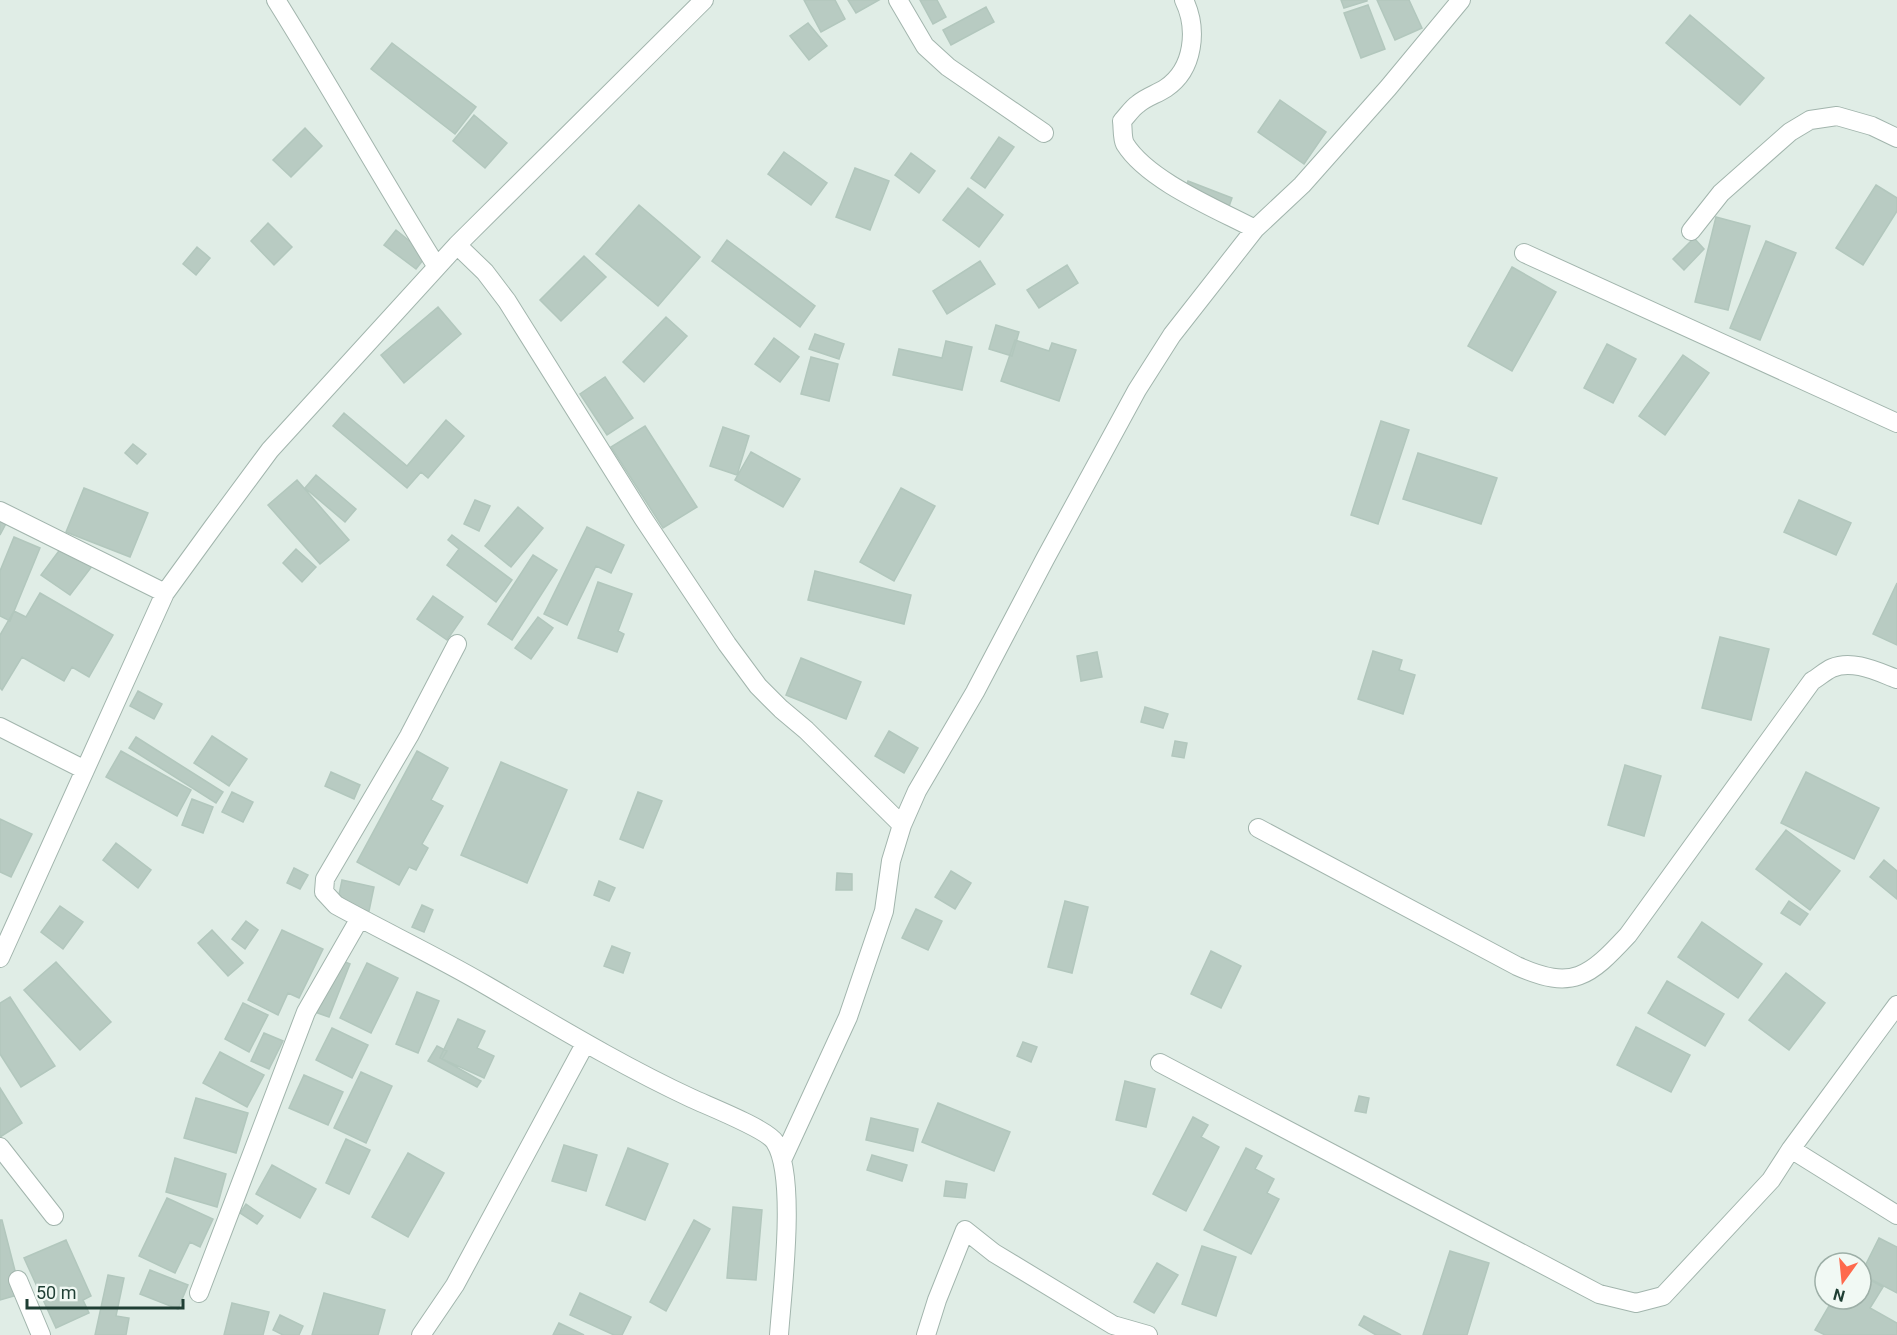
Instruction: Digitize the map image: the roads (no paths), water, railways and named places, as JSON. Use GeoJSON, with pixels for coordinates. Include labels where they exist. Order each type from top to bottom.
{"type":"FeatureCollection","features":[{"type":"Feature","properties":{"kind":"street"},"geometry":{"type":"LineString","coordinates":[[276,0],[436,267]]}},
{"type":"Feature","properties":{"kind":"street"},"geometry":{"type":"LineString","coordinates":[[0,958],[165,593],[270,450],[457,245],[704,0]]}},
{"type":"Feature","properties":{"kind":"street"},"geometry":{"type":"LineString","coordinates":[[898,0],[925,46],[948,67],[1044,133]]}},
{"type":"Feature","properties":{"kind":"street"},"geometry":{"type":"LineString","coordinates":[[1184,0],[1188,8],[1193,38],[1188,63],[1168,87],[1137,104],[1122,121],[1124,142],[1141,162],[1160,178],[1255,229]]}},
{"type":"Feature","properties":{"kind":"street"},"geometry":{"type":"LineString","coordinates":[[783,1158],[848,1017],[884,911],[891,861],[902,825],[917,791],[975,692],[1137,390],[1172,335],[1255,229],[1310,176],[1388,88],[1461,0]]}},
{"type":"Feature","properties":{"kind":"street"},"geometry":{"type":"LineString","coordinates":[[1690,231],[1721,193],[1790,132],[1810,120],[1837,116],[1872,126],[1897,138]]}},
{"type":"Feature","properties":{"kind":"street"},"geometry":{"type":"LineString","coordinates":[[457,245],[485,272],[507,301],[643,518],[727,644],[758,686],[902,825]]}},
{"type":"Feature","properties":{"kind":"street"},"geometry":{"type":"LineString","coordinates":[[1524,253],[1897,423]]}},
{"type":"Feature","properties":{"kind":"street"},"geometry":{"type":"LineString","coordinates":[[0,511],[165,593]]}},
{"type":"Feature","properties":{"kind":"street"},"geometry":{"type":"LineString","coordinates":[[457,644],[409,736],[325,879],[324,892],[336,905],[483,983],[585,1044],[677,1092],[759,1130],[774,1140],[783,1158],[786,1236],[779,1335]]}},
{"type":"Feature","properties":{"kind":"street"},"geometry":{"type":"LineString","coordinates":[[1258,828],[1517,966],[1539,976],[1562,980],[1590,970],[1628,934],[1812,681],[1834,667],[1848,664],[1897,680]]}},
{"type":"Feature","properties":{"kind":"street"},"geometry":{"type":"LineString","coordinates":[[0,727],[85,770]]}},
{"type":"Feature","properties":{"kind":"street"},"geometry":{"type":"LineString","coordinates":[[199,1293],[306,1012],[360,918]]}},
{"type":"Feature","properties":{"kind":"street"},"geometry":{"type":"LineString","coordinates":[[1160,1063],[1599,1294],[1636,1304],[1663,1296],[1771,1180],[1791,1149],[1897,1005]]}},
{"type":"Feature","properties":{"kind":"street"},"geometry":{"type":"LineString","coordinates":[[421,1335],[455,1285],[585,1044]]}},
{"type":"Feature","properties":{"kind":"street"},"geometry":{"type":"LineString","coordinates":[[0,1147],[54,1216]]}},
{"type":"Feature","properties":{"kind":"street"},"geometry":{"type":"LineString","coordinates":[[1791,1149],[1897,1215]]}},
{"type":"Feature","properties":{"kind":"street"},"geometry":{"type":"LineString","coordinates":[[927,1335],[936,1300],[965,1230],[994,1253],[1113,1325],[1148,1335]]}},
{"type":"Feature","properties":{"kind":"street"},"geometry":{"type":"LineString","coordinates":[[18,1280],[41,1335]]}}]}
